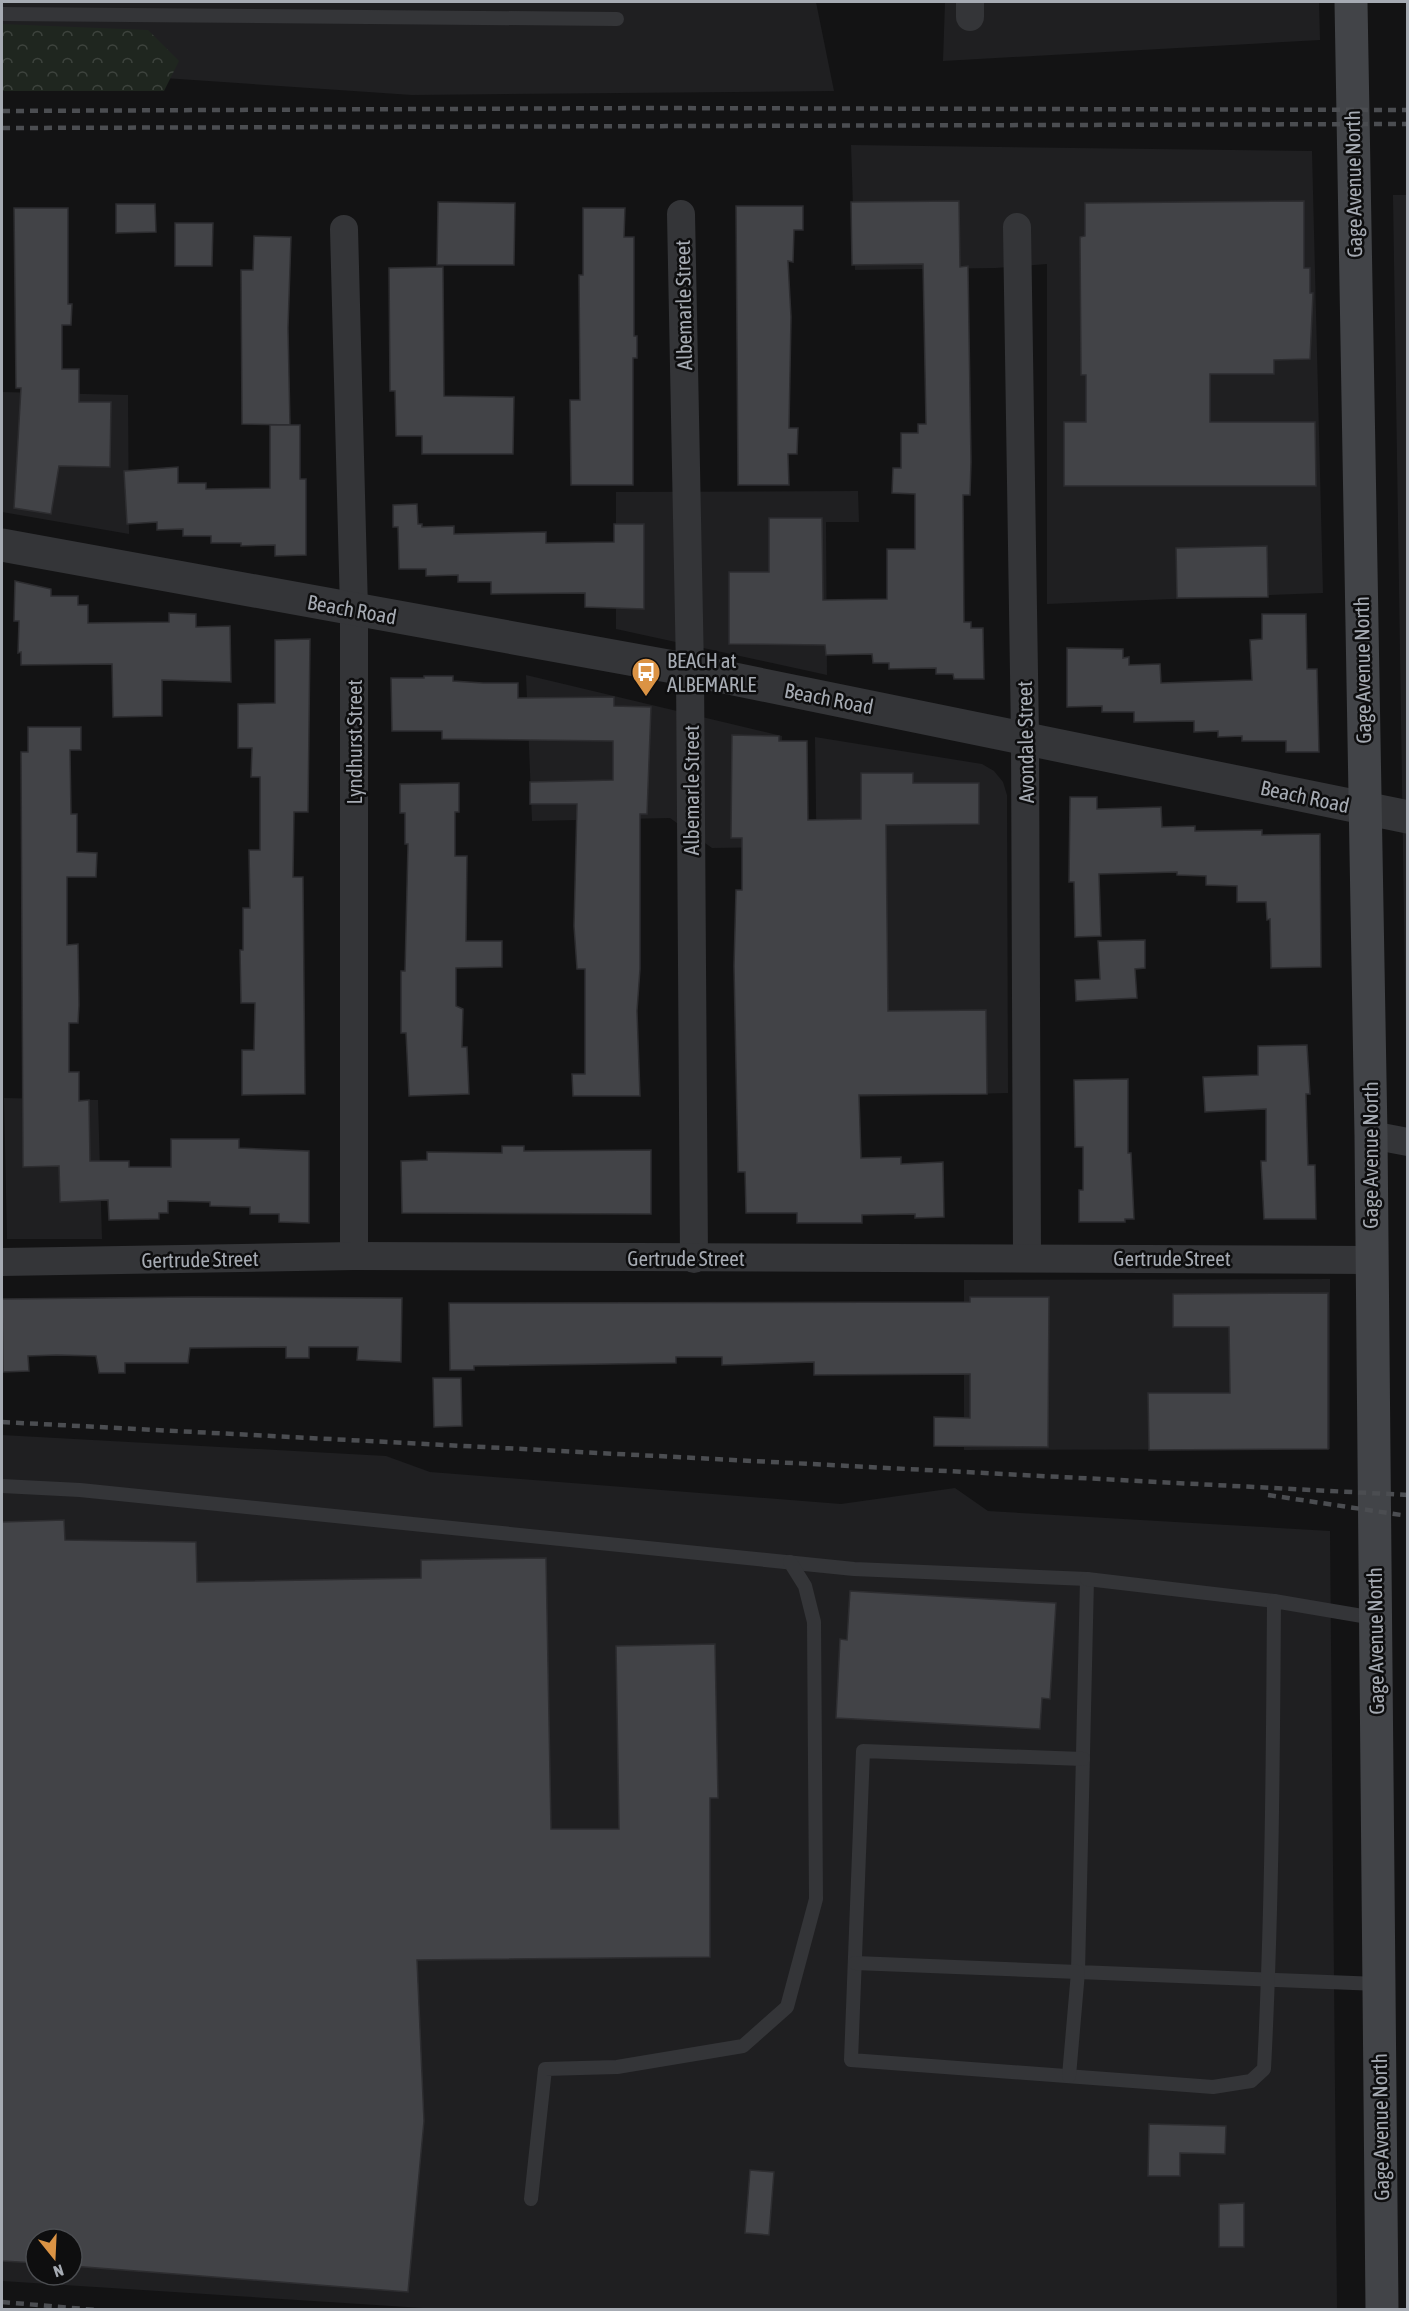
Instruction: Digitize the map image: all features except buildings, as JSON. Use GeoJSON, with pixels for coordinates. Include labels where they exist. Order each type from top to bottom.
{"type":"FeatureCollection","features":[{"type":"Feature","properties":{"kind":"main road","name":"Gage Avenue North"},"geometry":{"type":"LineString","coordinates":[[1351,2],[1371,1135],[1382,2310]]}},
{"type":"Feature","properties":{"kind":"street","name":"Albemarle Street"},"geometry":{"type":"LineString","coordinates":[[681,214],[690,670],[694,1259]]}},
{"type":"Feature","properties":{"kind":"street","name":"Avondale Street"},"geometry":{"type":"LineString","coordinates":[[1017,227],[1025,737],[1027,1257]]}},
{"type":"Feature","properties":{"kind":"street","name":"Lyndhurst Street"},"geometry":{"type":"LineString","coordinates":[[344,229],[354,609],[354,1256]]}},
{"type":"Feature","properties":{"kind":"street","name":"Beach Road"},"geometry":{"type":"LineString","coordinates":[[2,544],[690,670],[1407,817]]}},
{"type":"Feature","properties":{"kind":"street"},"geometry":{"type":"LineString","coordinates":[[1371,1135],[1407,1142]]}},
{"type":"Feature","properties":{"kind":"street","name":"Gertrude Street"},"geometry":{"type":"LineString","coordinates":[[2,1262],[354,1256],[1371,1260]]}},
{"type":"Feature","properties":{"kind":"lane"},"geometry":{"type":"LineString","coordinates":[[2,14],[617,19]]}},
{"type":"Feature","properties":{"kind":"lane"},"geometry":{"type":"LineString","coordinates":[[2,1486],[80,1490],[854,1569],[1087,1579],[1274,1601],[1374,1618]]}},
{"type":"Feature","properties":{"kind":"lane"},"geometry":{"type":"LineString","coordinates":[[531,2199],[545,2069],[616,2067],[743,2046],[787,2007],[816,1899],[814,1622],[805,1586],[790,1562]]}},
{"type":"Feature","properties":{"kind":"lane"},"geometry":{"type":"LineString","coordinates":[[1069,2076],[1078,1972],[1087,1579]]}},
{"type":"Feature","properties":{"kind":"lane"},"geometry":{"type":"LineString","coordinates":[[1083,1759],[863,1751],[851,2060],[1213,2087],[1251,2081],[1264,2069],[1269,1980],[1274,1752],[1274,1601]]}},
{"type":"Feature","properties":{"kind":"lane"},"geometry":{"type":"LineString","coordinates":[[855,1963],[1378,1984]]}},
{"type":"Feature","properties":{"kind":"shaded area"},"geometry":{"type":"Polygon","coordinates":[[[2,2],[816,2],[834,91],[412,95],[2,67],[2,2]]]}},
{"type":"Feature","properties":{"kind":"shaded area"},"geometry":{"type":"Polygon","coordinates":[[[945,2],[1319,2],[1320,40],[943,61],[945,2]]]}},
{"type":"Feature","properties":{"kind":"shaded area"},"geometry":{"type":"Polygon","coordinates":[[[851,145],[1312,151],[1323,593],[1047,604],[1047,264],[996,268],[855,270],[851,145]]]}},
{"type":"Feature","properties":{"kind":"shaded area"},"geometry":{"type":"Polygon","coordinates":[[[1393,195],[1408,195],[1407,1113],[1393,195]]]}},
{"type":"Feature","properties":{"kind":"shaded area"},"geometry":{"type":"Polygon","coordinates":[[[2,392],[128,395],[129,534],[2,512],[2,392]]]}},
{"type":"Feature","properties":{"kind":"shaded area"},"geometry":{"type":"Polygon","coordinates":[[[858,491],[859,522],[826,522],[827,675],[616,629],[616,492],[858,491]]]}},
{"type":"Feature","properties":{"kind":"shaded area"},"geometry":{"type":"Polygon","coordinates":[[[526,675],[782,736],[781,847],[712,848],[670,818],[532,821],[526,675]]]}},
{"type":"Feature","properties":{"kind":"shaded area"},"geometry":{"type":"Polygon","coordinates":[[[815,737],[982,764],[994,771],[1003,782],[1007,795],[1008,1093],[820,1098],[815,737]]]}},
{"type":"Feature","properties":{"kind":"shaded area"},"geometry":{"type":"Polygon","coordinates":[[[4,1098],[98,1100],[102,1239],[7,1239],[4,1098]]]}},
{"type":"Feature","properties":{"kind":"shaded area"},"geometry":{"type":"Polygon","coordinates":[[[1330,1279],[1330,1449],[964,1450],[964,1280],[1330,1279]]]}},
{"type":"Feature","properties":{"kind":"shaded area"},"geometry":{"type":"Polygon","coordinates":[[[2,1435],[386,1456],[430,1472],[841,1504],[955,1488],[988,1511],[1330,1531],[1337,2309],[454,2310],[84,2286],[84,2227],[24,2227],[24,2282],[2,2281],[2,1435]]]}},
{"type":"Feature","properties":{"kind":"green space"},"geometry":{"type":"Polygon","coordinates":[[[2,24],[148,30],[179,61],[164,91],[2,91],[2,24]]]}},
{"type":"Feature","properties":{"kind":"railway"},"geometry":{"type":"LineString","coordinates":[[2,111],[647,108],[1408,110]]}},
{"type":"Feature","properties":{"kind":"railway"},"geometry":{"type":"LineString","coordinates":[[2,128],[1408,124]]}},
{"type":"Feature","properties":{"kind":"railway"},"geometry":{"type":"LineString","coordinates":[[2,1422],[1408,1495]]}},
{"type":"Feature","properties":{"kind":"railway"},"geometry":{"type":"LineString","coordinates":[[1268,1495],[1408,1516]]}},
{"type":"Feature","properties":{"kind":"railway"},"geometry":{"type":"LineString","coordinates":[[2,2302],[96,2310]]}},
{"type":"Feature","properties":{"kind":"place","name":"BEACH at ALBEMARLE"},"geometry":{"type":"Point","coordinates":[646,698]}}]}
